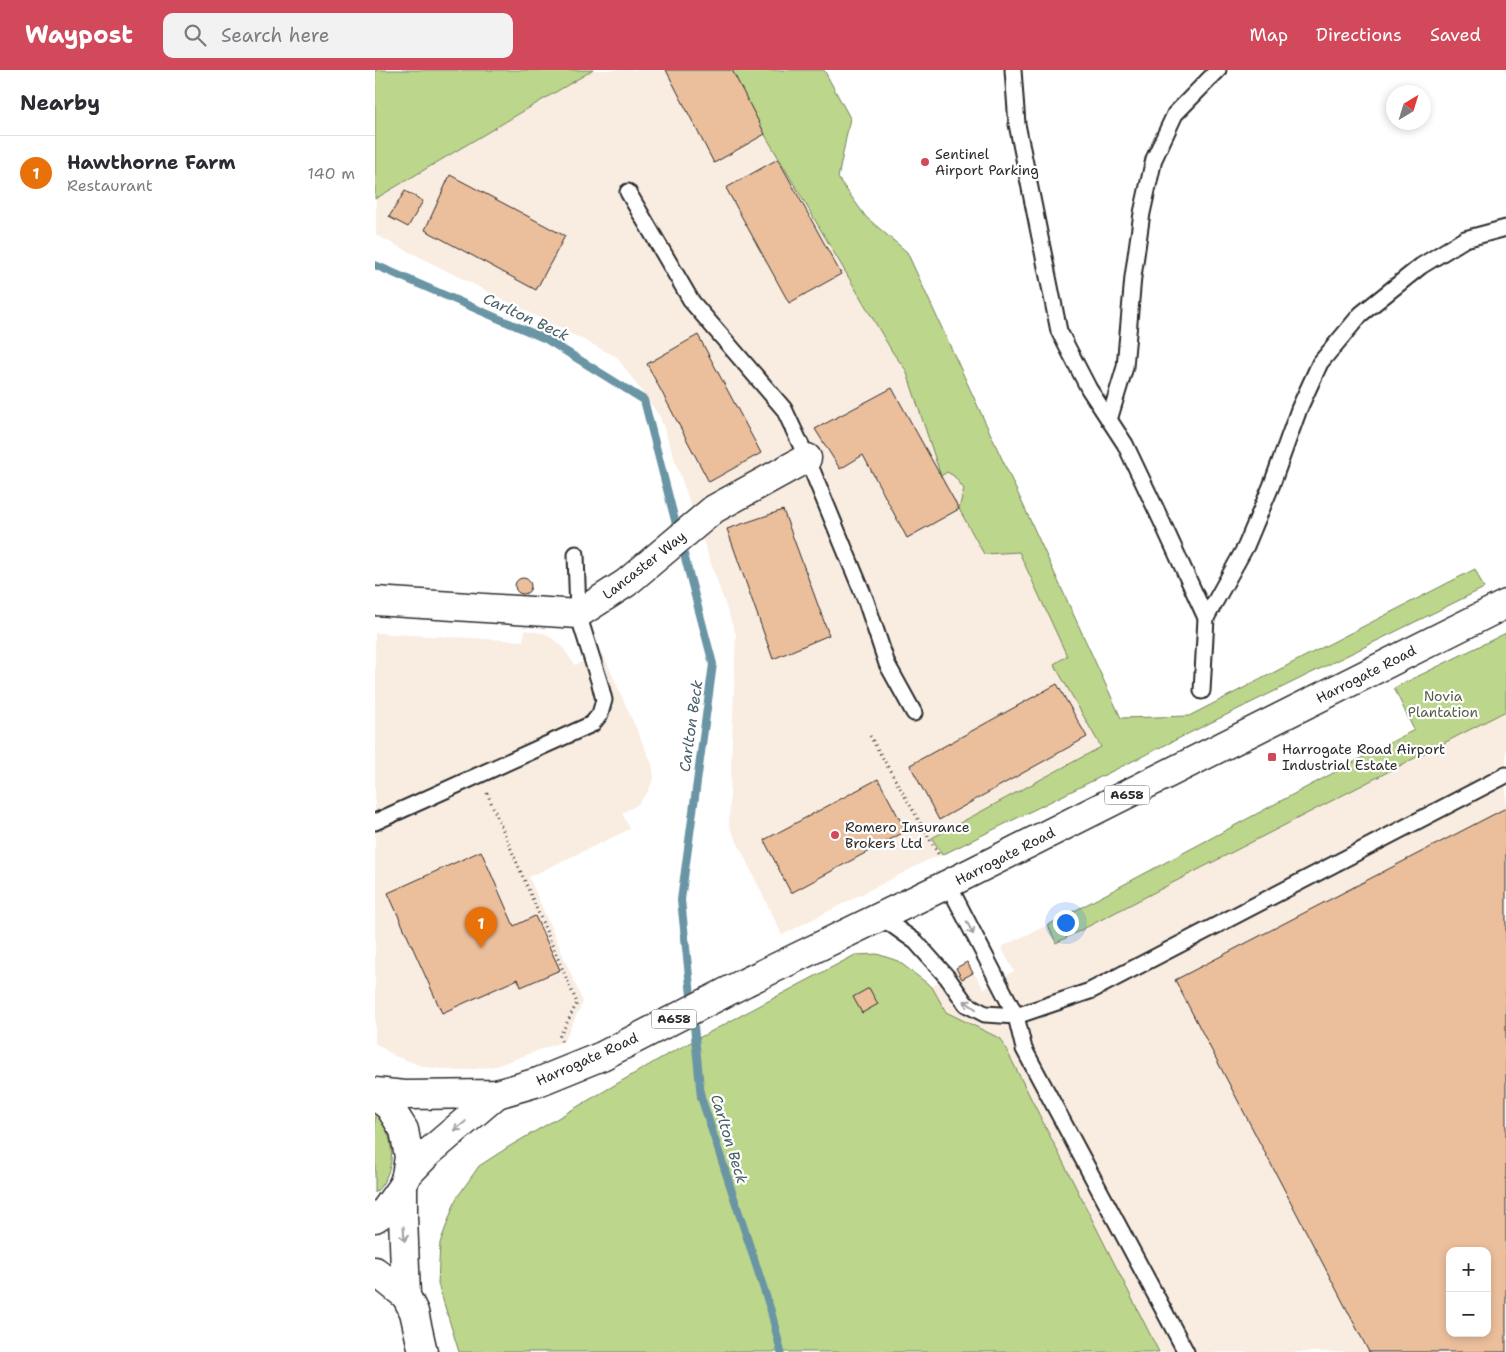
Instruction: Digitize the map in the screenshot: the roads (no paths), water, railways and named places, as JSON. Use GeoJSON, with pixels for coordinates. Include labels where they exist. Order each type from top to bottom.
{"type":"FeatureCollection","features":[{"type":"Feature","properties":{"kind":"main road","name":"Lancaster Way"},"geometry":{"type":"LineString","coordinates":[[578,614],[626,583],[714,509],[807,458]]}},
{"type":"Feature","properties":{"kind":"main road"},"geometry":{"type":"LineString","coordinates":[[375,601],[578,614]]}},
{"type":"Feature","properties":{"kind":"main road","name":"Harrogate Road"},"geometry":{"type":"LineString","coordinates":[[375,1094],[497,1094],[537,1082],[602,1056],[746,982],[951,883],[1506,604]]}},
{"type":"Feature","properties":{"kind":"main road"},"geometry":{"type":"LineString","coordinates":[[375,1094],[389,1106],[403,1130],[409,1157],[405,1181],[403,1216],[406,1296],[414,1312],[423,1352]]}},
{"type":"Feature","properties":{"kind":"main road","name":"Harrogate Road"},"geometry":{"type":"LineString","coordinates":[[375,1218],[385,1212],[405,1181],[428,1153],[497,1094]]}},
{"type":"Feature","properties":{"kind":"main road"},"geometry":{"type":"LineString","coordinates":[[375,1271],[406,1296]]}},
{"type":"Feature","properties":{"kind":"lane"},"geometry":{"type":"LineString","coordinates":[[1013,70],[1017,124],[1059,331],[1089,390],[1125,444],[1163,522],[1206,618]]}},
{"type":"Feature","properties":{"kind":"lane"},"geometry":{"type":"LineString","coordinates":[[1109,420],[1125,367],[1133,277],[1142,213],[1154,159],[1175,114],[1218,70]]}},
{"type":"Feature","properties":{"kind":"lane"},"geometry":{"type":"LineString","coordinates":[[627,192],[692,302],[783,410],[807,458],[866,601],[887,664],[914,713]]}},
{"type":"Feature","properties":{"kind":"lane"},"geometry":{"type":"LineString","coordinates":[[1202,690],[1206,618],[1247,546],[1272,484],[1299,408],[1320,363],[1361,314],[1421,266],[1465,239],[1506,228]]}},
{"type":"Feature","properties":{"kind":"lane"},"geometry":{"type":"LineString","coordinates":[[375,822],[592,724],[600,714],[604,700],[578,614],[576,554]]}},
{"type":"Feature","properties":{"kind":"lane"},"geometry":{"type":"LineString","coordinates":[[881,917],[916,942],[947,977],[966,1004],[985,1014],[1016,1016],[1090,991],[1506,775]]}},
{"type":"Feature","properties":{"kind":"lane"},"geometry":{"type":"LineString","coordinates":[[951,883],[1016,1016],[1024,1049],[1186,1352]]}},
{"type":"Feature","properties":{"kind":"waterway","name":"Carlton Beck"},"geometry":{"type":"LineString","coordinates":[[375,265],[546,339],[644,400],[678,532]]}},
{"type":"Feature","properties":{"kind":"waterway","name":"Carlton Beck"},"geometry":{"type":"LineString","coordinates":[[681,543],[713,664],[681,900],[692,1005]]}},
{"type":"Feature","properties":{"kind":"waterway","name":"Carlton Beck"},"geometry":{"type":"LineString","coordinates":[[693,1016],[701,1097],[771,1311],[781,1352]]}},
{"type":"Feature","properties":{"kind":"place","name":"Sentinel Airport Parking"},"geometry":{"type":"Point","coordinates":[925,162]}},
{"type":"Feature","properties":{"kind":"place","name":"Harrogate Road Airport Industrial Estate"},"geometry":{"type":"Point","coordinates":[1272,757]}},
{"type":"Feature","properties":{"kind":"place","name":"Romero Insurance Brokers Ltd"},"geometry":{"type":"Point","coordinates":[835,835]}},
{"type":"Feature","properties":{"kind":"place","name":"Hawthorne Farm"},"geometry":{"type":"Point","coordinates":[481,948]}},
{"type":"Feature","properties":{"kind":"park label","name":"Novia Plantation"},"geometry":{"type":"Point","coordinates":[1443,704]}}]}
